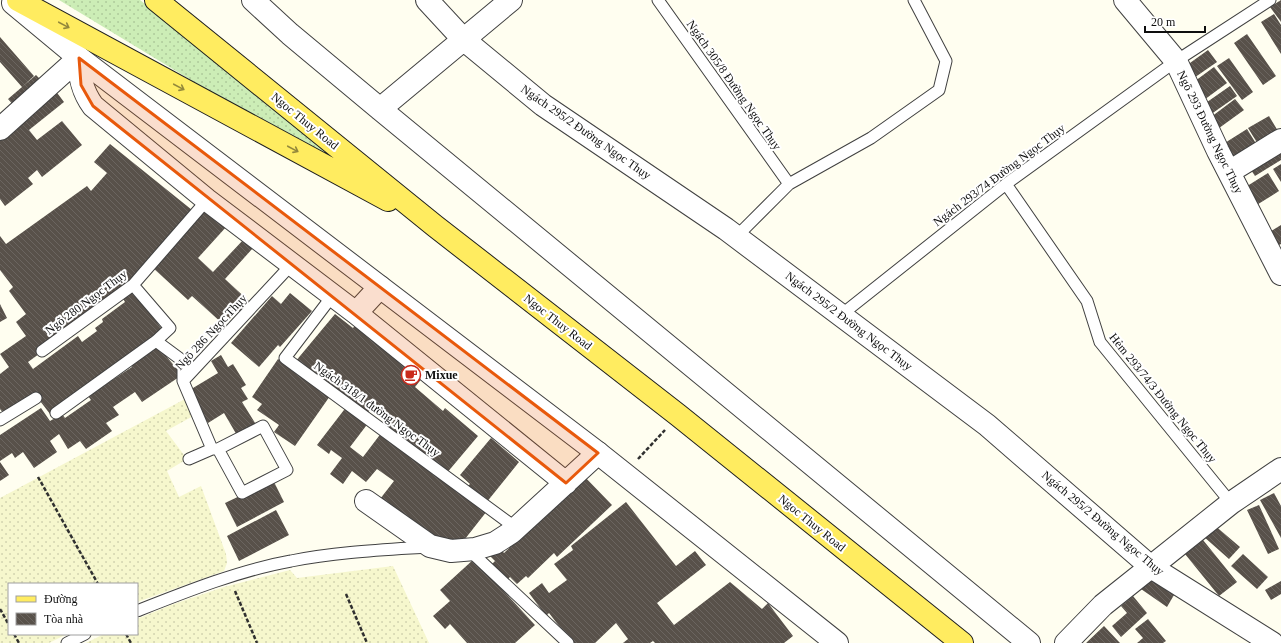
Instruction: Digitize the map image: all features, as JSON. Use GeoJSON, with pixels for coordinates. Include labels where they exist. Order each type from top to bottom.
{"type":"FeatureCollection","features":[{"type":"Feature","properties":{"kind":"main road"},"geometry":{"type":"LineString","coordinates":[[18,0],[434,226]]}},
{"type":"Feature","properties":{"kind":"main road","name":"Ngoc Thuy Road"},"geometry":{"type":"LineString","coordinates":[[156,0],[434,226],[678,415],[962,643]]}},
{"type":"Feature","properties":{"kind":"street"},"geometry":{"type":"LineString","coordinates":[[8,0],[79,58],[598,453],[837,643]]}},
{"type":"Feature","properties":{"kind":"street"},"geometry":{"type":"LineString","coordinates":[[254,0],[290,34],[380,109],[1029,643]]}},
{"type":"Feature","properties":{"kind":"street","name":"Ngách 295/2 Đường Ngọc Thụy"},"geometry":{"type":"LineString","coordinates":[[427,0],[463,39],[543,105],[736,237],[987,425],[1151,567],[1272,643]]}},
{"type":"Feature","properties":{"kind":"street"},"geometry":{"type":"LineString","coordinates":[[380,109],[511,0]]}},
{"type":"Feature","properties":{"kind":"street","name":"Ngõ 293 Đường Ngọc Thụy"},"geometry":{"type":"LineString","coordinates":[[1125,0],[1176,61],[1229,172],[1281,274]]}},
{"type":"Feature","properties":{"kind":"street"},"geometry":{"type":"LineString","coordinates":[[0,129],[79,58]]}},
{"type":"Feature","properties":{"kind":"street"},"geometry":{"type":"LineString","coordinates":[[79,58],[81,85],[88,100],[93,106],[207,200],[356,313],[566,483]]}},
{"type":"Feature","properties":{"kind":"street"},"geometry":{"type":"LineString","coordinates":[[1229,172],[1281,140]]}},
{"type":"Feature","properties":{"kind":"street"},"geometry":{"type":"LineString","coordinates":[[356,313],[380,287]]}},
{"type":"Feature","properties":{"kind":"street"},"geometry":{"type":"LineString","coordinates":[[366,502],[430,546],[451,550],[469,550],[485,547],[495,543],[516,528],[598,453]]}},
{"type":"Feature","properties":{"kind":"street"},"geometry":{"type":"LineString","coordinates":[[1066,643],[1103,605],[1231,503],[1281,469]]}},
{"type":"Feature","properties":{"kind":"lane","name":"Ngách 305/8 Đường Ngọc Thụy"},"geometry":{"type":"LineString","coordinates":[[658,0],[789,184]]}},
{"type":"Feature","properties":{"kind":"lane"},"geometry":{"type":"LineString","coordinates":[[736,237],[789,184],[871,138],[939,90],[946,61],[914,0]]}},
{"type":"Feature","properties":{"kind":"lane","name":"Ngách 293/74 Đường Ngọc Thụy"},"geometry":{"type":"LineString","coordinates":[[841,315],[1006,184],[1176,61],[1270,0]]}},
{"type":"Feature","properties":{"kind":"lane","name":"Hẻm 293/74/3 Đường Ngọc Thụy"},"geometry":{"type":"LineString","coordinates":[[1006,184],[1087,301],[1100,342],[1231,503]]}},
{"type":"Feature","properties":{"kind":"lane","name":"Ngõ 280 Ngọc Thụy"},"geometry":{"type":"LineString","coordinates":[[42,351],[133,285],[207,200]]}},
{"type":"Feature","properties":{"kind":"lane","name":"Ngõ 286 Ngọc Thụy"},"geometry":{"type":"LineString","coordinates":[[215,449],[183,381],[292,264]]}},
{"type":"Feature","properties":{"kind":"lane"},"geometry":{"type":"LineString","coordinates":[[56,413],[156,341],[170,328],[133,285]]}},
{"type":"Feature","properties":{"kind":"lane","name":"Ngách 318/1 đường Ngọc Thụy"},"geometry":{"type":"LineString","coordinates":[[333,295],[286,358],[516,528]]}},
{"type":"Feature","properties":{"kind":"lane"},"geometry":{"type":"LineString","coordinates":[[156,341],[183,361],[183,381]]}},
{"type":"Feature","properties":{"kind":"lane"},"geometry":{"type":"LineString","coordinates":[[0,420],[36,398]]}},
{"type":"Feature","properties":{"kind":"lane"},"geometry":{"type":"LineString","coordinates":[[189,459],[215,449],[263,426],[288,470],[242,493],[215,449]]}},
{"type":"Feature","properties":{"kind":"lane"},"geometry":{"type":"LineString","coordinates":[[138,611],[229,578],[290,561],[321,556],[430,546]]}},
{"type":"Feature","properties":{"kind":"lane"},"geometry":{"type":"LineString","coordinates":[[469,550],[568,643]]}},
{"type":"Feature","properties":{"kind":"lane"},"geometry":{"type":"LineString","coordinates":[[67,643],[83,635]]}},
{"type":"Feature","properties":{"kind":"path"},"geometry":{"type":"LineString","coordinates":[[625,474],[678,415]]}},
{"type":"Feature","properties":{"kind":"path"},"geometry":{"type":"LineString","coordinates":[[38,477],[97,583]]}},
{"type":"Feature","properties":{"kind":"path"},"geometry":{"type":"LineString","coordinates":[[229,578],[257,643]]}},
{"type":"Feature","properties":{"kind":"path"},"geometry":{"type":"LineString","coordinates":[[346,594],[367,643]]}},
{"type":"Feature","properties":{"kind":"path"},"geometry":{"type":"LineString","coordinates":[[0,609],[8,623]]}},
{"type":"Feature","properties":{"kind":"highlighted area"},"geometry":{"type":"Polygon","coordinates":[[[79,58],[598,453],[566,483],[93,106],[81,85],[79,58]]]}},
{"type":"Feature","properties":{"kind":"green space"},"geometry":{"type":"Polygon","coordinates":[[[59,0],[140,0],[293,123],[372,190],[59,0]]]}},
{"type":"Feature","properties":{"kind":"green space"},"geometry":{"type":"Polygon","coordinates":[[[185,399],[195,415],[166,431],[187,459],[167,471],[179,497],[201,486],[226,554],[227,563],[224,571],[138,602],[138,583],[8,583],[8,635],[65,635],[49,643],[0,643],[0,498],[185,399]]]}},
{"type":"Feature","properties":{"kind":"green space"},"geometry":{"type":"Polygon","coordinates":[[[393,566],[429,643],[86,643],[102,635],[138,635],[138,619],[171,605],[224,587],[290,570],[297,578],[393,566]]]}},
{"type":"Feature","properties":{"kind":"building"},"geometry":{"type":"Polygon","coordinates":[[[1281,0],[1281,22],[1270,7],[1281,0]]]}},
{"type":"Feature","properties":{"kind":"building"},"geometry":{"type":"Polygon","coordinates":[[[1274,14],[1281,25],[1281,54],[1261,22],[1274,14]]]}},
{"type":"Feature","properties":{"kind":"building"},"geometry":{"type":"Polygon","coordinates":[[[1247,34],[1276,76],[1263,85],[1234,43],[1247,34]]]}},
{"type":"Feature","properties":{"kind":"building"},"geometry":{"type":"Polygon","coordinates":[[[0,37],[34,76],[22,87],[0,62],[0,37]]]}},
{"type":"Feature","properties":{"kind":"building"},"geometry":{"type":"Polygon","coordinates":[[[1208,50],[1217,62],[1191,80],[1183,68],[1208,50]]]}},
{"type":"Feature","properties":{"kind":"building"},"geometry":{"type":"Polygon","coordinates":[[[1229,58],[1253,92],[1242,100],[1217,66],[1229,58]]]}},
{"type":"Feature","properties":{"kind":"building"},"geometry":{"type":"Polygon","coordinates":[[[1214,67],[1227,83],[1204,100],[1191,84],[1214,67]]]}},
{"type":"Feature","properties":{"kind":"building"},"geometry":{"type":"Polygon","coordinates":[[[36,75],[45,84],[16,108],[8,99],[36,75]]]}},
{"type":"Feature","properties":{"kind":"building"},"geometry":{"type":"Polygon","coordinates":[[[1230,86],[1237,96],[1207,117],[1200,107],[1230,86]]]}},
{"type":"Feature","properties":{"kind":"building"},"geometry":{"type":"Polygon","coordinates":[[[55,90],[64,102],[29,130],[37,140],[62,121],[82,145],[42,177],[37,170],[28,178],[33,184],[5,206],[0,199],[0,134],[55,90]]]}},
{"type":"Feature","properties":{"kind":"building"},"geometry":{"type":"Polygon","coordinates":[[[1235,99],[1244,110],[1215,131],[1207,120],[1235,99]]]}},
{"type":"Feature","properties":{"kind":"building"},"geometry":{"type":"Polygon","coordinates":[[[1269,116],[1281,136],[1261,149],[1248,128],[1269,116]]]}},
{"type":"Feature","properties":{"kind":"building"},"geometry":{"type":"Polygon","coordinates":[[[1247,129],[1260,150],[1233,166],[1220,146],[1247,129]]]}},
{"type":"Feature","properties":{"kind":"building"},"geometry":{"type":"Polygon","coordinates":[[[110,144],[192,210],[149,263],[118,290],[36,349],[39,354],[28,362],[33,369],[78,336],[82,342],[97,331],[95,328],[103,322],[102,319],[125,302],[122,297],[133,289],[164,332],[50,414],[34,393],[4,414],[0,409],[0,374],[9,367],[0,354],[26,336],[16,322],[26,314],[9,291],[13,287],[0,270],[0,236],[6,244],[87,186],[91,191],[107,173],[94,162],[110,144]]]}},
{"type":"Feature","properties":{"kind":"building"},"geometry":{"type":"Polygon","coordinates":[[[1281,150],[1281,160],[1255,176],[1247,164],[1281,150]]]}},
{"type":"Feature","properties":{"kind":"building"},"geometry":{"type":"Polygon","coordinates":[[[1281,164],[1281,182],[1273,169],[1281,164]]]}},
{"type":"Feature","properties":{"kind":"building"},"geometry":{"type":"Polygon","coordinates":[[[1268,173],[1279,191],[1255,206],[1244,188],[1268,173]]]}},
{"type":"Feature","properties":{"kind":"building"},"geometry":{"type":"Polygon","coordinates":[[[207,208],[227,226],[198,258],[213,272],[244,239],[253,248],[225,279],[251,303],[242,313],[238,310],[224,325],[192,296],[188,300],[152,267],[207,208]]]}},
{"type":"Feature","properties":{"kind":"building"},"geometry":{"type":"Polygon","coordinates":[[[1281,225],[1281,244],[1277,246],[1268,233],[1281,225]]]}},
{"type":"Feature","properties":{"kind":"building"},"geometry":{"type":"Polygon","coordinates":[[[290,293],[312,311],[280,347],[278,345],[259,367],[231,343],[272,296],[281,304],[290,293]]]}},
{"type":"Feature","properties":{"kind":"building"},"geometry":{"type":"Polygon","coordinates":[[[0,304],[7,318],[0,322],[0,304]]]}},
{"type":"Feature","properties":{"kind":"building"},"geometry":{"type":"Polygon","coordinates":[[[335,314],[353,328],[358,322],[423,377],[415,387],[443,411],[445,408],[478,436],[446,474],[382,425],[390,417],[375,404],[366,415],[295,362],[335,314]]]}},
{"type":"Feature","properties":{"kind":"building"},"geometry":{"type":"Polygon","coordinates":[[[156,344],[182,375],[142,402],[135,392],[113,407],[119,415],[106,423],[112,431],[86,449],[80,441],[68,449],[59,434],[50,441],[57,452],[34,468],[23,452],[15,458],[12,453],[0,461],[0,435],[41,408],[50,421],[62,414],[65,418],[91,400],[88,396],[132,367],[129,362],[156,344]]]}},
{"type":"Feature","properties":{"kind":"building"},"geometry":{"type":"Polygon","coordinates":[[[221,355],[228,367],[233,364],[246,385],[241,388],[248,399],[242,402],[257,426],[238,437],[224,413],[208,423],[188,391],[218,373],[211,361],[221,355]]]}},
{"type":"Feature","properties":{"kind":"building"},"geometry":{"type":"Polygon","coordinates":[[[278,359],[330,396],[295,446],[274,432],[279,425],[257,410],[262,404],[252,397],[278,359]]]}},
{"type":"Feature","properties":{"kind":"building"},"geometry":{"type":"Polygon","coordinates":[[[347,406],[369,422],[350,447],[363,457],[382,432],[487,511],[465,539],[444,544],[380,499],[394,481],[377,469],[366,482],[352,471],[343,484],[330,474],[342,458],[331,450],[329,454],[317,445],[347,406]]]}},
{"type":"Feature","properties":{"kind":"building"},"geometry":{"type":"Polygon","coordinates":[[[491,438],[519,462],[486,503],[467,487],[470,484],[460,475],[491,438]]]}},
{"type":"Feature","properties":{"kind":"building"},"geometry":{"type":"Polygon","coordinates":[[[0,462],[9,475],[0,481],[0,462]]]}},
{"type":"Feature","properties":{"kind":"building"},"geometry":{"type":"Polygon","coordinates":[[[581,473],[612,505],[557,557],[554,553],[528,578],[526,576],[517,584],[510,577],[506,581],[490,566],[495,561],[488,554],[497,545],[504,553],[558,502],[581,473]]]}},
{"type":"Feature","properties":{"kind":"building"},"geometry":{"type":"Polygon","coordinates":[[[273,480],[284,502],[237,527],[225,503],[273,480]]]}},
{"type":"Feature","properties":{"kind":"building"},"geometry":{"type":"Polygon","coordinates":[[[1274,493],[1281,506],[1281,538],[1260,500],[1274,493]]]}},
{"type":"Feature","properties":{"kind":"building"},"geometry":{"type":"Polygon","coordinates":[[[626,502],[676,566],[695,551],[706,565],[657,603],[674,625],[730,582],[762,609],[768,603],[793,636],[784,643],[655,643],[653,641],[650,643],[623,643],[628,639],[616,623],[595,643],[572,643],[549,613],[546,616],[529,593],[542,583],[549,593],[567,580],[554,564],[573,550],[571,546],[626,502]]]}},
{"type":"Feature","properties":{"kind":"building"},"geometry":{"type":"Polygon","coordinates":[[[1259,505],[1279,549],[1268,554],[1247,510],[1259,505]]]}},
{"type":"Feature","properties":{"kind":"building"},"geometry":{"type":"Polygon","coordinates":[[[276,510],[289,535],[239,561],[227,536],[276,510]]]}},
{"type":"Feature","properties":{"kind":"building"},"geometry":{"type":"Polygon","coordinates":[[[1213,524],[1240,547],[1229,559],[1203,536],[1213,524]]]}},
{"type":"Feature","properties":{"kind":"building"},"geometry":{"type":"Polygon","coordinates":[[[1203,540],[1237,582],[1219,596],[1185,554],[1203,540]]]}},
{"type":"Feature","properties":{"kind":"building"},"geometry":{"type":"Polygon","coordinates":[[[1243,554],[1268,577],[1257,589],[1231,566],[1243,554]]]}},
{"type":"Feature","properties":{"kind":"building"},"geometry":{"type":"Polygon","coordinates":[[[474,559],[535,625],[515,643],[467,643],[450,624],[445,629],[433,616],[450,601],[440,590],[474,559]]]}},
{"type":"Feature","properties":{"kind":"building"},"geometry":{"type":"Polygon","coordinates":[[[1148,578],[1174,595],[1167,607],[1141,589],[1148,578]]]}},
{"type":"Feature","properties":{"kind":"building"},"geometry":{"type":"Polygon","coordinates":[[[1281,581],[1281,594],[1271,600],[1265,590],[1281,581]]]}},
{"type":"Feature","properties":{"kind":"building"},"geometry":{"type":"Polygon","coordinates":[[[1133,596],[1147,613],[1121,637],[1112,626],[1127,613],[1121,606],[1133,596]]]}},
{"type":"Feature","properties":{"kind":"building"},"geometry":{"type":"Polygon","coordinates":[[[1148,619],[1166,641],[1163,643],[1137,643],[1143,638],[1135,629],[1148,619]]]}},
{"type":"Feature","properties":{"kind":"building"},"geometry":{"type":"Polygon","coordinates":[[[1104,626],[1120,643],[1086,643],[1104,626]]]}},
{"type":"Feature","properties":{"kind":"place","name":"Mixue"},"geometry":{"type":"Point","coordinates":[411,375]}}]}
